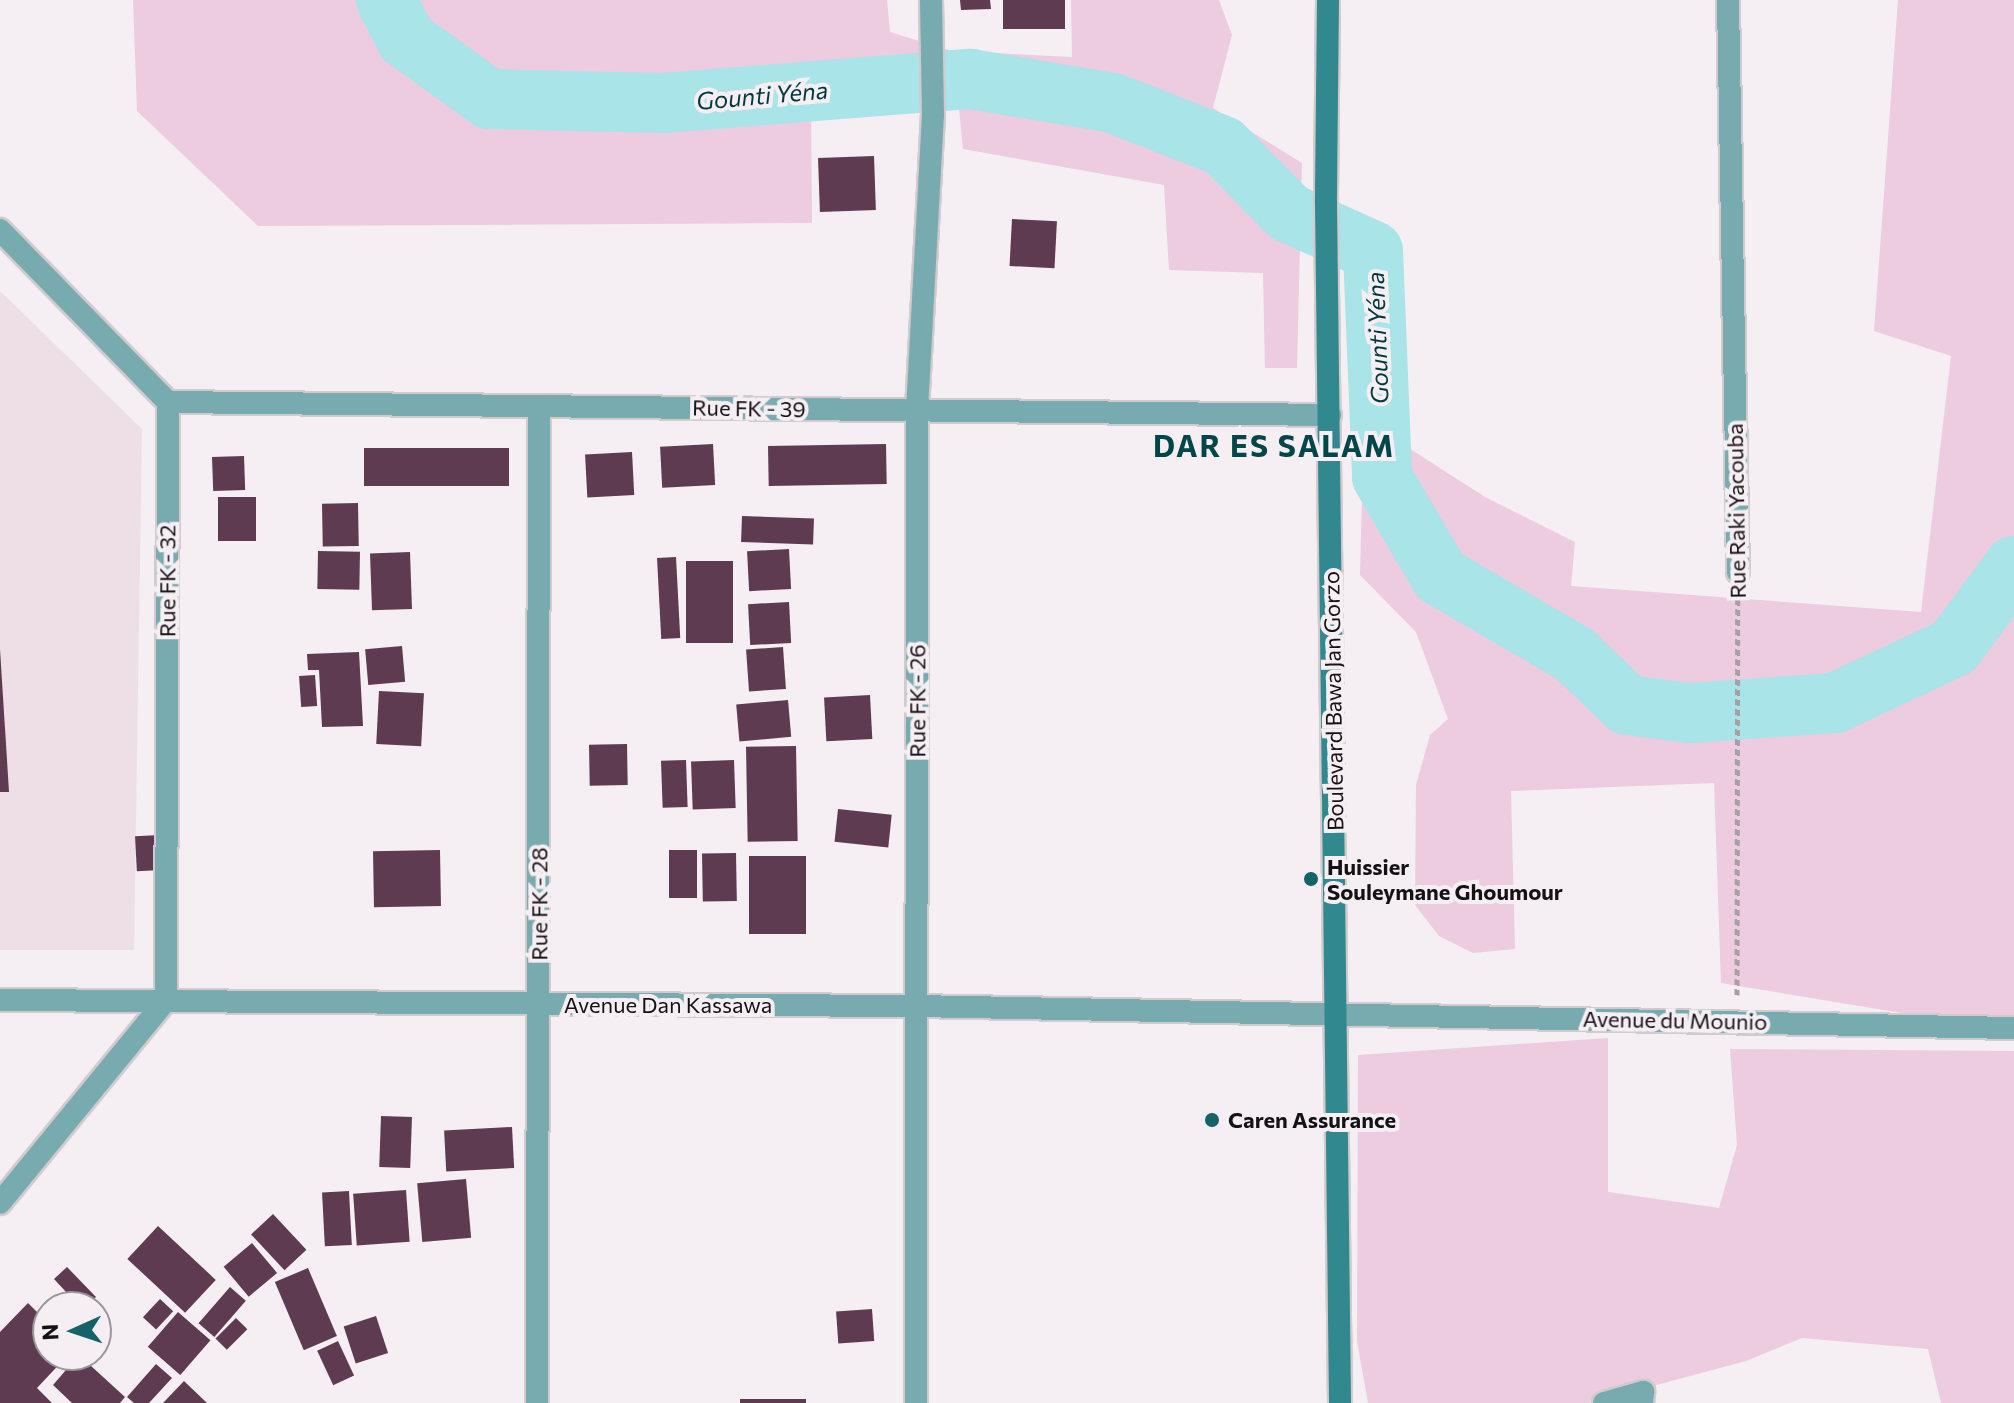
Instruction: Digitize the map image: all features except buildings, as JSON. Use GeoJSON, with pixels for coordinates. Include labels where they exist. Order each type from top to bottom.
{"type":"FeatureCollection","features":[{"type":"Feature","properties":{"kind":"main road","name":"Boulevard Bawa Jan Gorzo"},"geometry":{"type":"LineString","coordinates":[[1328,0],[1326,203],[1340,1403]]}},
{"type":"Feature","properties":{"kind":"street","name":"Rue FK - 26"},"geometry":{"type":"LineString","coordinates":[[916,1403],[917,410],[933,115],[931,0]]}},
{"type":"Feature","properties":{"kind":"street","name":"Rue Raki Yacouba"},"geometry":{"type":"LineString","coordinates":[[1728,0],[1738,572]]}},
{"type":"Feature","properties":{"kind":"street"},"geometry":{"type":"LineString","coordinates":[[0,230],[168,402]]}},
{"type":"Feature","properties":{"kind":"street","name":"Rue FK - 39"},"geometry":{"type":"LineString","coordinates":[[168,402],[1330,415]]}},
{"type":"Feature","properties":{"kind":"street","name":"Rue FK - 32"},"geometry":{"type":"LineString","coordinates":[[166,1000],[168,402]]}},
{"type":"Feature","properties":{"kind":"street","name":"Rue FK - 28"},"geometry":{"type":"LineString","coordinates":[[537,1403],[539,406]]}},
{"type":"Feature","properties":{"kind":"street","name":"Avenue Dan Kassawa"},"geometry":{"type":"LineString","coordinates":[[0,1000],[1337,1012]]}},
{"type":"Feature","properties":{"kind":"street"},"geometry":{"type":"LineString","coordinates":[[0,1203],[166,1000]]}},
{"type":"Feature","properties":{"kind":"street","name":"Avenue du Mounio"},"geometry":{"type":"LineString","coordinates":[[1337,1012],[2003,1028]]}},
{"type":"Feature","properties":{"kind":"street"},"geometry":{"type":"LineString","coordinates":[[1604,1403],[1643,1392],[1642,1403]]}},
{"type":"Feature","properties":{"kind":"path","name":"Rue Raki Yacouba"},"geometry":{"type":"LineString","coordinates":[[1737,1021],[1738,572]]}},
{"type":"Feature","properties":{"kind":"shaded area"},"geometry":{"type":"Polygon","coordinates":[[[133,0],[887,0],[890,32],[952,51],[1072,57],[1071,0],[1219,0],[1232,35],[1213,108],[1302,163],[1297,368],[1265,368],[1263,273],[1169,270],[1164,185],[963,149],[959,109],[903,103],[811,101],[812,223],[258,226],[137,111],[133,0]]]}},
{"type":"Feature","properties":{"kind":"shaded area"},"geometry":{"type":"Polygon","coordinates":[[[1898,0],[2014,0],[2014,1020],[1992,1028],[1721,983],[1714,783],[1511,791],[1515,949],[1473,953],[1439,936],[1415,905],[1416,785],[1430,735],[1448,719],[1416,632],[1360,575],[1365,381],[1360,226],[1382,232],[1404,445],[1485,497],[1575,542],[1571,586],[1921,612],[1951,356],[1874,331],[1898,0]]]}},
{"type":"Feature","properties":{"kind":"shaded area"},"geometry":{"type":"Polygon","coordinates":[[[0,291],[142,429],[134,950],[0,950],[0,291]]]}},
{"type":"Feature","properties":{"kind":"shaded area"},"geometry":{"type":"Polygon","coordinates":[[[1608,1038],[1608,1192],[1719,1208],[1737,1145],[1730,1049],[2014,1051],[2014,1403],[1941,1403],[1928,1349],[1802,1338],[1746,1361],[1589,1403],[1368,1403],[1357,1341],[1358,1055],[1608,1038]]]}},
{"type":"Feature","properties":{"kind":"waterway","name":"Gounti Yéna"},"geometry":{"type":"LineString","coordinates":[[386,0],[406,39],[489,99],[663,103],[971,79],[1113,103],[1223,146],[1289,213],[1373,251],[1382,477],[1440,576],[1575,655],[1627,705],[1691,713],[1835,703],[1954,647],[2014,566]]}},
{"type":"Feature","properties":{"kind":"place","name":"Huissier Souleymane Ghoumour"},"geometry":{"type":"Point","coordinates":[1311,879]}},
{"type":"Feature","properties":{"kind":"place","name":"Caren Assurance"},"geometry":{"type":"Point","coordinates":[1212,1120]}},
{"type":"Feature","properties":{"kind":"district","name":"DAR ES SALAM"},"geometry":{"type":"Point","coordinates":[1274,445]}}]}
